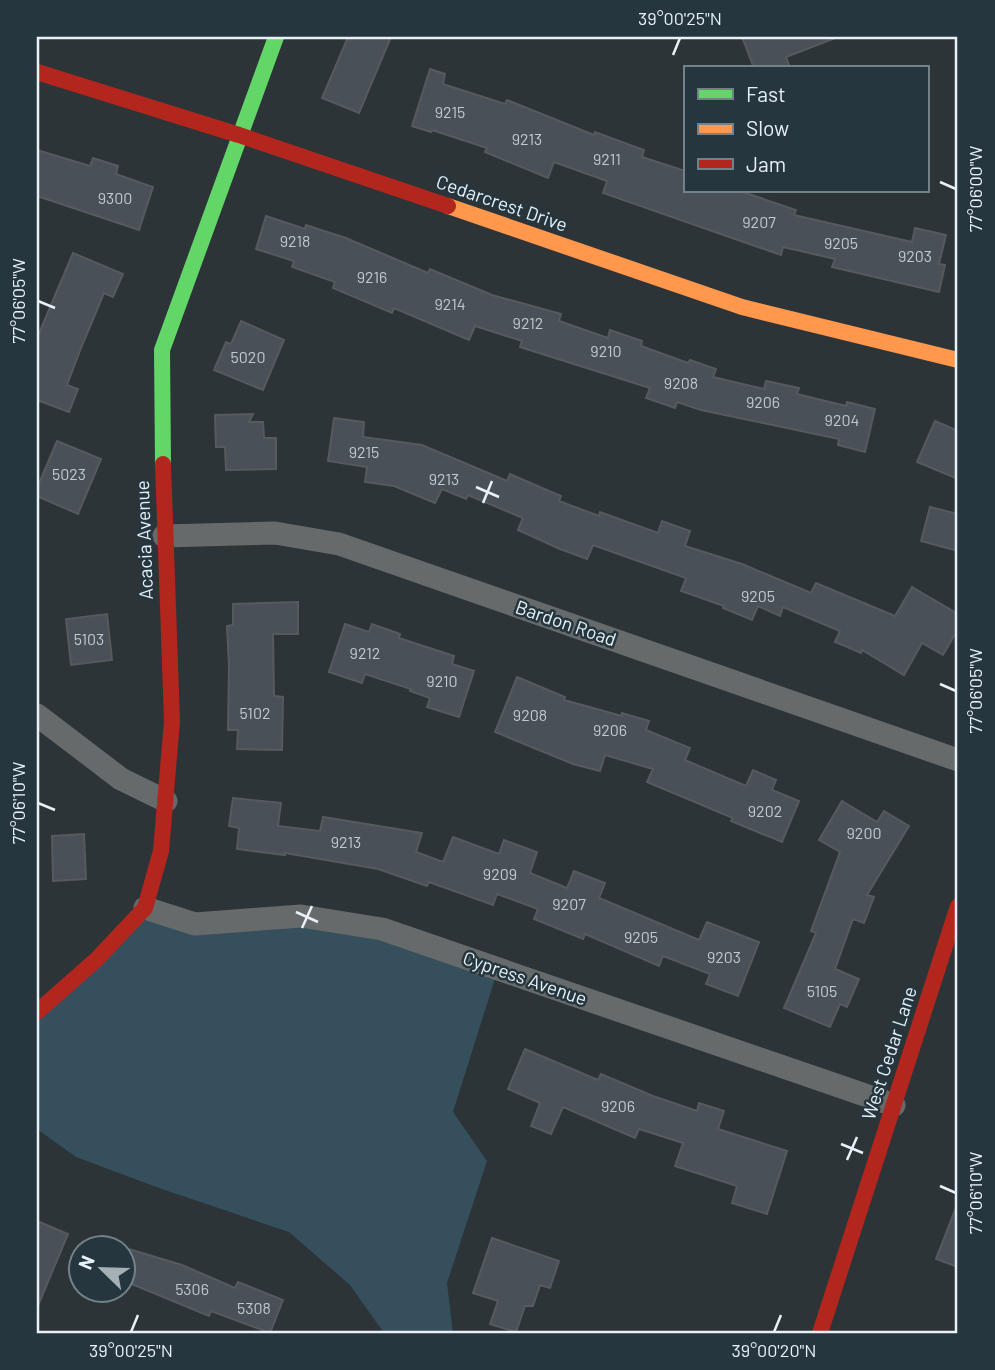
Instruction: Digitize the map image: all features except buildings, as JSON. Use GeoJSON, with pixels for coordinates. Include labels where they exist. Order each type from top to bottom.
{"type":"FeatureCollection","features":[{"type":"Feature","properties":{"kind":"street","name":"Acacia Avenue"},"geometry":{"type":"LineString","coordinates":[[37,1012],[97,959],[145,908],[161,851],[172,721],[164,536],[162,350],[276,37]]}},
{"type":"Feature","properties":{"kind":"street","name":"Cedarcrest Drive"},"geometry":{"type":"LineString","coordinates":[[37,72],[239,135],[742,307],[958,360]]}},
{"type":"Feature","properties":{"kind":"street","name":"Bardon Road"},"geometry":{"type":"LineString","coordinates":[[164,536],[275,533],[339,544],[958,760]]}},
{"type":"Feature","properties":{"kind":"street"},"geometry":{"type":"LineString","coordinates":[[37,715],[121,779],[166,801]]}},
{"type":"Feature","properties":{"kind":"street","name":"West Cedar Lane"},"geometry":{"type":"LineString","coordinates":[[820,1333],[958,906]]}},
{"type":"Feature","properties":{"kind":"street","name":"Cypress Avenue"},"geometry":{"type":"LineString","coordinates":[[145,908],[195,924],[301,916],[382,929],[894,1105]]}},
{"type":"Feature","properties":{"kind":"shaded area"},"geometry":{"type":"Polygon","coordinates":[[[145,908],[195,924],[301,916],[498,969],[453,1112],[487,1161],[447,1283],[453,1333],[384,1333],[350,1285],[289,1232],[76,1157],[37,1129],[37,1012],[145,908]]]}},
{"type":"Feature","properties":{"kind":"traffic: fast"},"geometry":{"type":"LineString","coordinates":[[163,464],[162,350],[276,37]]}},
{"type":"Feature","properties":{"kind":"traffic: slow"},"geometry":{"type":"LineString","coordinates":[[448,206],[742,307],[958,360]]}},
{"type":"Feature","properties":{"kind":"traffic: jam"},"geometry":{"type":"LineString","coordinates":[[37,72],[239,135],[448,206]]}},
{"type":"Feature","properties":{"kind":"traffic: jam"},"geometry":{"type":"LineString","coordinates":[[37,1012],[97,959],[145,908],[161,851],[172,721],[163,464]]}},
{"type":"Feature","properties":{"kind":"traffic: jam"},"geometry":{"type":"LineString","coordinates":[[820,1333],[958,906]]}}]}
